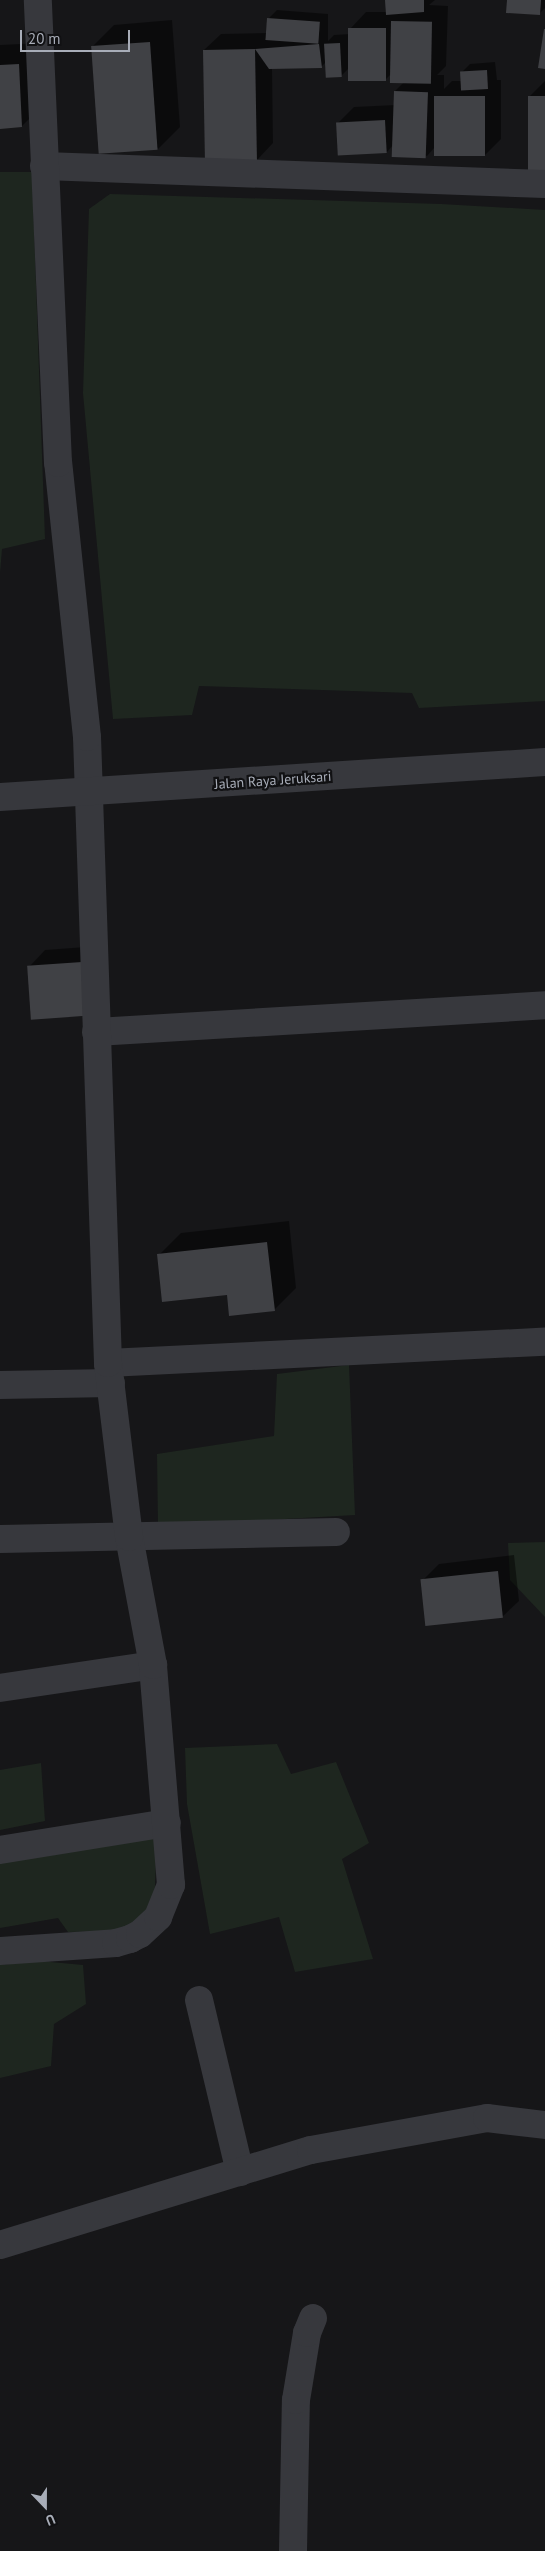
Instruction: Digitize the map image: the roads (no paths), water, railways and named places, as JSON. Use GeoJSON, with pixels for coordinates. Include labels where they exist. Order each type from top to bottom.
{"type":"FeatureCollection","features":[{"type":"Feature","properties":{"kind":"street"},"geometry":{"type":"LineString","coordinates":[[0,1950],[116,1943],[140,1934],[158,1917],[172,1885],[153,1665],[129,1537],[110,1373],[87,784],[87,737],[58,463],[38,0]]}},
{"type":"Feature","properties":{"kind":"street"},"geometry":{"type":"LineString","coordinates":[[44,166],[545,184]]}},
{"type":"Feature","properties":{"kind":"street","name":"Jalan Raya Jeruksari"},"geometry":{"type":"LineString","coordinates":[[0,797],[87,784],[545,762]]}},
{"type":"Feature","properties":{"kind":"street"},"geometry":{"type":"LineString","coordinates":[[96,1032],[545,1005]]}},
{"type":"Feature","properties":{"kind":"street"},"geometry":{"type":"LineString","coordinates":[[0,1385],[110,1373],[545,1342]]}},
{"type":"Feature","properties":{"kind":"street"},"geometry":{"type":"LineString","coordinates":[[0,1539],[336,1532]]}},
{"type":"Feature","properties":{"kind":"street"},"geometry":{"type":"LineString","coordinates":[[0,1688],[153,1665]]}},
{"type":"Feature","properties":{"kind":"street"},"geometry":{"type":"LineString","coordinates":[[0,1850],[167,1823]]}},
{"type":"Feature","properties":{"kind":"street"},"geometry":{"type":"LineString","coordinates":[[199,2000],[240,2172]]}},
{"type":"Feature","properties":{"kind":"street"},"geometry":{"type":"LineString","coordinates":[[0,2245],[311,2150],[487,2118],[545,2125]]}},
{"type":"Feature","properties":{"kind":"street"},"geometry":{"type":"LineString","coordinates":[[293,2551],[296,2400],[307,2333],[312,2318]]}}]}
